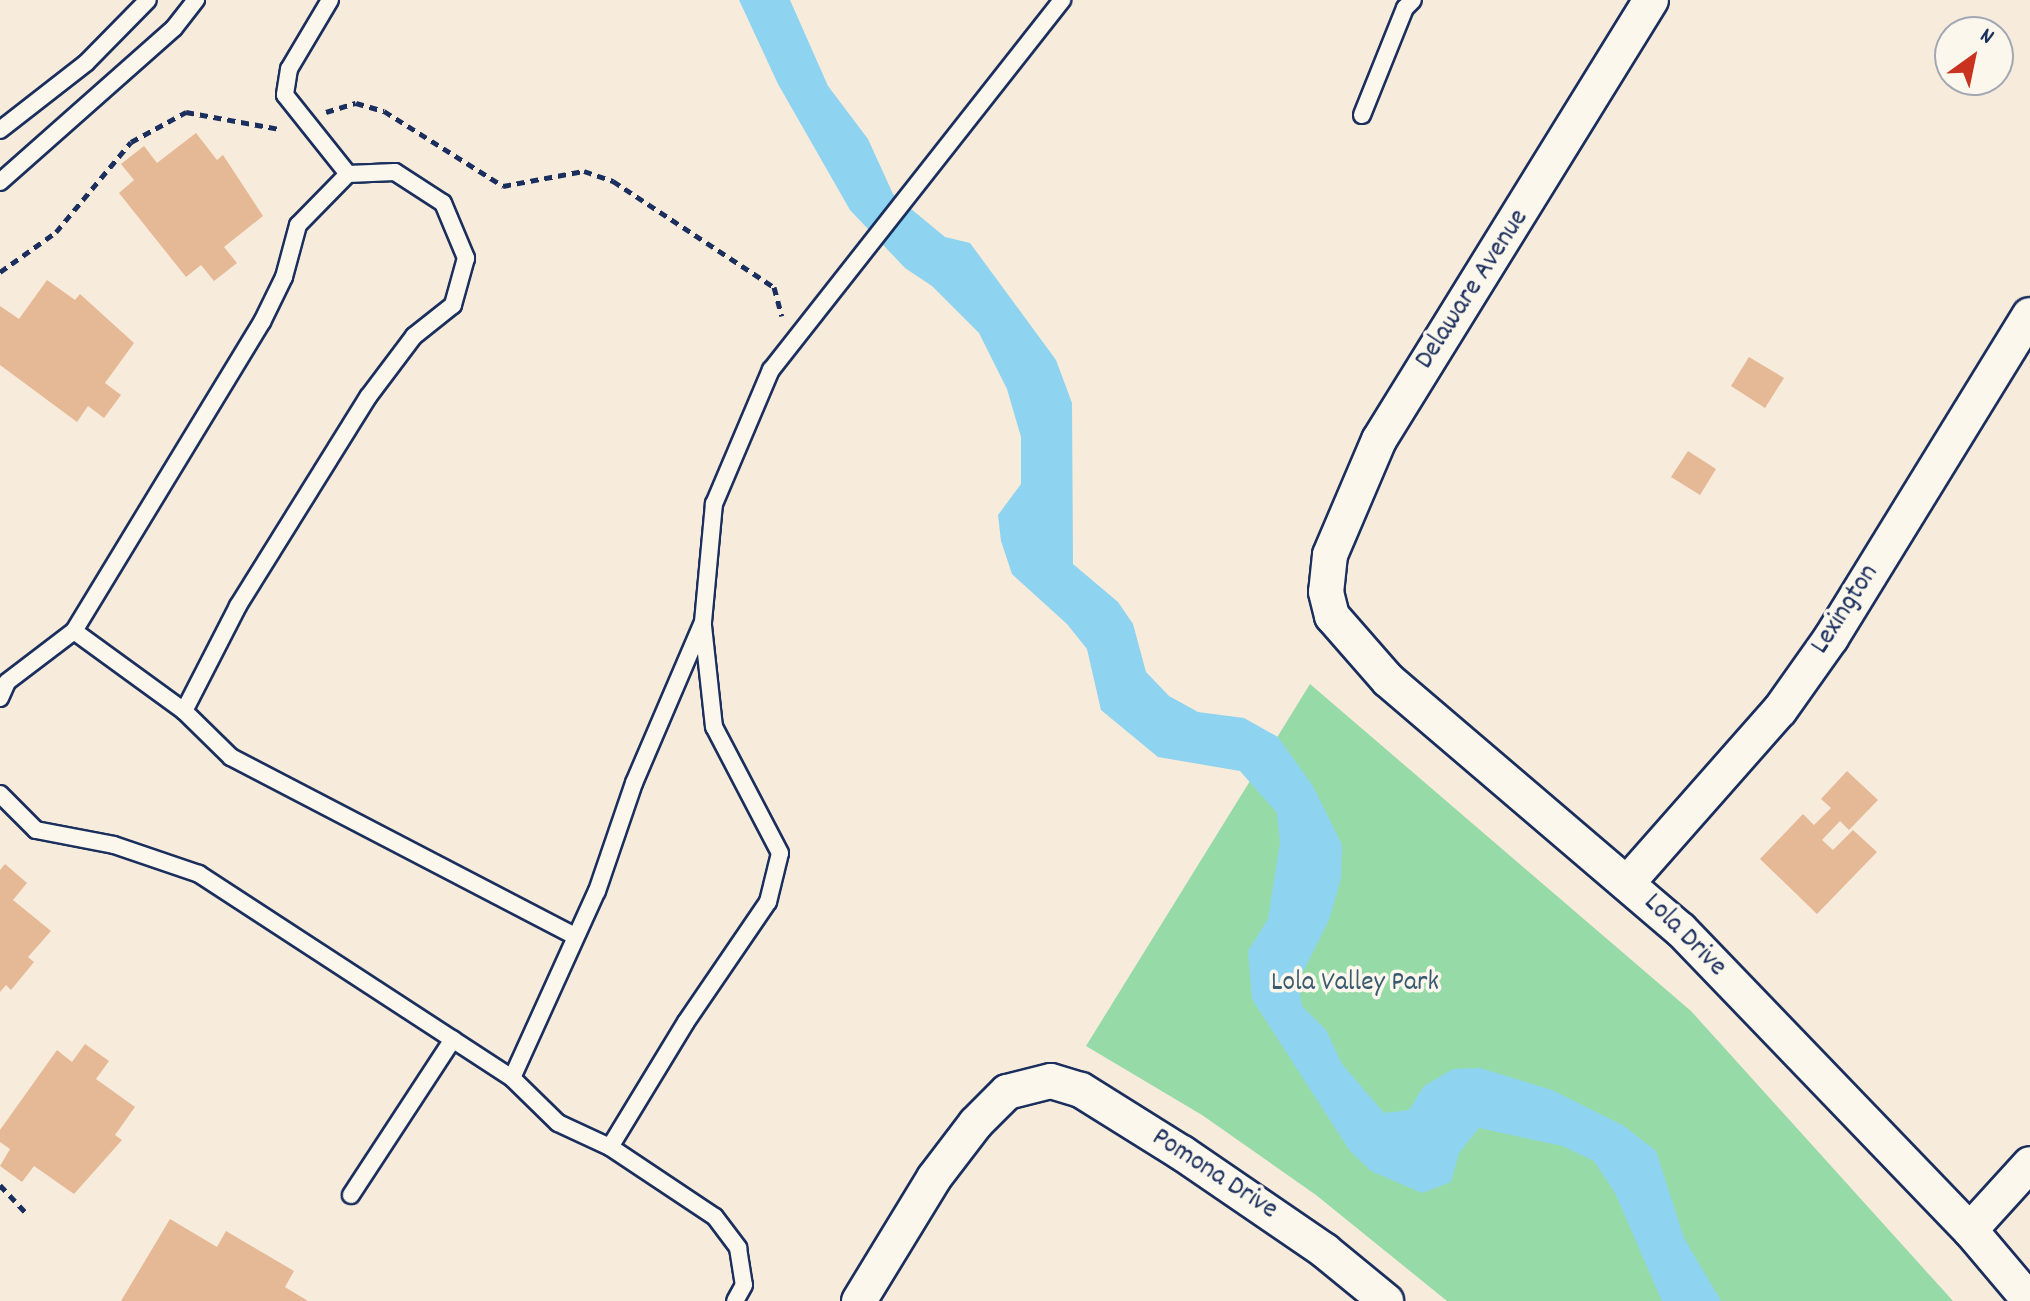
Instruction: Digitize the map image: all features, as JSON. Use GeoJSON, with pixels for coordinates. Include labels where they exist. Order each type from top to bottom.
{"type":"FeatureCollection","features":[{"type":"Feature","properties":{"kind":"street","name":"Delaware Avenue"},"geometry":{"type":"LineString","coordinates":[[1326,592],[1330,555],[1379,440],[1651,0]]}},
{"type":"Feature","properties":{"kind":"street","name":"Lexington"},"geometry":{"type":"LineString","coordinates":[[1629,881],[1780,710],[1831,638],[2030,315]]}},
{"type":"Feature","properties":{"kind":"street","name":"Lola Drive"},"geometry":{"type":"LineString","coordinates":[[1326,592],[1340,630],[1388,680],[1629,881],[1970,1230],[2030,1301]]}},
{"type":"Feature","properties":{"kind":"street","name":"Pomona Drive"},"geometry":{"type":"LineString","coordinates":[[859,1301],[934,1178],[995,1101],[1026,1083],[1051,1081],[1081,1090],[1258,1203],[1386,1301]]}},
{"type":"Feature","properties":{"kind":"street"},"geometry":{"type":"LineString","coordinates":[[1970,1230],[2030,1164]]}},
{"type":"Feature","properties":{"kind":"lane"},"geometry":{"type":"LineString","coordinates":[[0,130],[86,63],[148,0]]}},
{"type":"Feature","properties":{"kind":"lane"},"geometry":{"type":"LineString","coordinates":[[0,182],[174,28],[196,0]]}},
{"type":"Feature","properties":{"kind":"lane"},"geometry":{"type":"LineString","coordinates":[[330,0],[289,69],[285,95],[348,174]]}},
{"type":"Feature","properties":{"kind":"lane"},"geometry":{"type":"LineString","coordinates":[[610,1147],[686,1022],[768,902],[780,853],[714,727],[703,622],[714,504],[771,370],[910,199],[1062,0]]}},
{"type":"Feature","properties":{"kind":"lane"},"geometry":{"type":"LineString","coordinates":[[1362,115],[1405,8],[1413,0]]}},
{"type":"Feature","properties":{"kind":"lane"},"geometry":{"type":"LineString","coordinates":[[0,698],[7,682],[74,631],[262,322],[284,277],[298,225],[348,174],[395,172],[443,203],[466,258],[453,305],[414,336],[368,397],[238,606],[184,711]]}},
{"type":"Feature","properties":{"kind":"lane"},"geometry":{"type":"LineString","coordinates":[[512,1078],[575,936],[703,622]]}},
{"type":"Feature","properties":{"kind":"lane"},"geometry":{"type":"LineString","coordinates":[[74,631],[184,711],[231,757],[575,936]]}},
{"type":"Feature","properties":{"kind":"lane"},"geometry":{"type":"LineString","coordinates":[[0,794],[36,830],[114,845],[199,874],[512,1078],[558,1123],[610,1147],[715,1217],[738,1248],[744,1285],[735,1301]]}},
{"type":"Feature","properties":{"kind":"lane"},"geometry":{"type":"LineString","coordinates":[[351,1195],[453,1039]]}},
{"type":"Feature","properties":{"kind":"path"},"geometry":{"type":"LineString","coordinates":[[0,1185],[27,1214]]}},
{"type":"Feature","properties":{"kind":"green space","name":"Lola Valley Park"},"geometry":{"type":"Polygon","coordinates":[[[1310,684],[1691,1011],[1953,1301],[1447,1301],[1316,1195],[1202,1115],[1086,1046],[1310,684]]]}},
{"type":"Feature","properties":{"kind":"water"},"geometry":{"type":"Polygon","coordinates":[[[739,0],[790,0],[828,86],[868,139],[893,194],[945,237],[970,243],[1056,360],[1072,403],[1073,564],[1118,602],[1133,624],[1146,672],[1169,696],[1198,712],[1244,718],[1278,737],[1313,786],[1342,845],[1341,878],[1329,920],[1298,982],[1302,1006],[1326,1030],[1342,1064],[1384,1113],[1409,1110],[1424,1086],[1453,1069],[1480,1068],[1552,1090],[1624,1126],[1656,1151],[1684,1238],[1721,1301],[1662,1301],[1615,1193],[1594,1161],[1562,1146],[1479,1128],[1459,1153],[1451,1182],[1422,1193],[1371,1171],[1350,1151],[1252,999],[1248,951],[1268,919],[1280,843],[1277,813],[1240,771],[1158,757],[1101,710],[1087,649],[1067,624],[1012,574],[1001,541],[998,515],[1021,484],[1021,437],[1007,389],[979,333],[932,286],[905,268],[850,210],[778,84],[739,0]]]}},
{"type":"Feature","properties":{"kind":"building"},"geometry":{"type":"Polygon","coordinates":[[[196,133],[217,160],[223,155],[263,216],[224,247],[237,263],[214,281],[201,265],[186,277],[119,193],[134,180],[121,164],[144,146],[157,163],[196,133]]]}},
{"type":"Feature","properties":{"kind":"building"},"geometry":{"type":"Polygon","coordinates":[[[47,280],[75,300],[80,294],[134,343],[105,383],[121,395],[104,418],[88,406],[77,422],[0,365],[0,306],[19,319],[47,280]]]}},
{"type":"Feature","properties":{"kind":"building"},"geometry":{"type":"Polygon","coordinates":[[[1749,357],[1784,378],[1765,408],[1731,386],[1749,357]]]}},
{"type":"Feature","properties":{"kind":"building"},"geometry":{"type":"Polygon","coordinates":[[[1688,451],[1716,469],[1700,495],[1671,477],[1688,451]]]}},
{"type":"Feature","properties":{"kind":"building"},"geometry":{"type":"Polygon","coordinates":[[[1847,771],[1878,800],[1849,830],[1840,821],[1822,840],[1833,850],[1853,830],[1877,852],[1817,914],[1760,859],[1803,814],[1814,825],[1831,808],[1821,799],[1847,771]]]}},
{"type":"Feature","properties":{"kind":"building"},"geometry":{"type":"Polygon","coordinates":[[[5,864],[27,883],[13,900],[51,931],[28,957],[34,962],[11,990],[6,985],[0,992],[0,870],[5,864]]]}},
{"type":"Feature","properties":{"kind":"building"},"geometry":{"type":"Polygon","coordinates":[[[85,1044],[109,1061],[96,1079],[135,1107],[115,1135],[122,1140],[74,1194],[34,1166],[22,1182],[0,1166],[10,1149],[0,1142],[0,1130],[57,1050],[72,1062],[85,1044]]]}},
{"type":"Feature","properties":{"kind":"building"},"geometry":{"type":"Polygon","coordinates":[[[170,1219],[217,1247],[226,1231],[294,1271],[285,1287],[308,1301],[121,1301],[170,1219]]]}}]}
